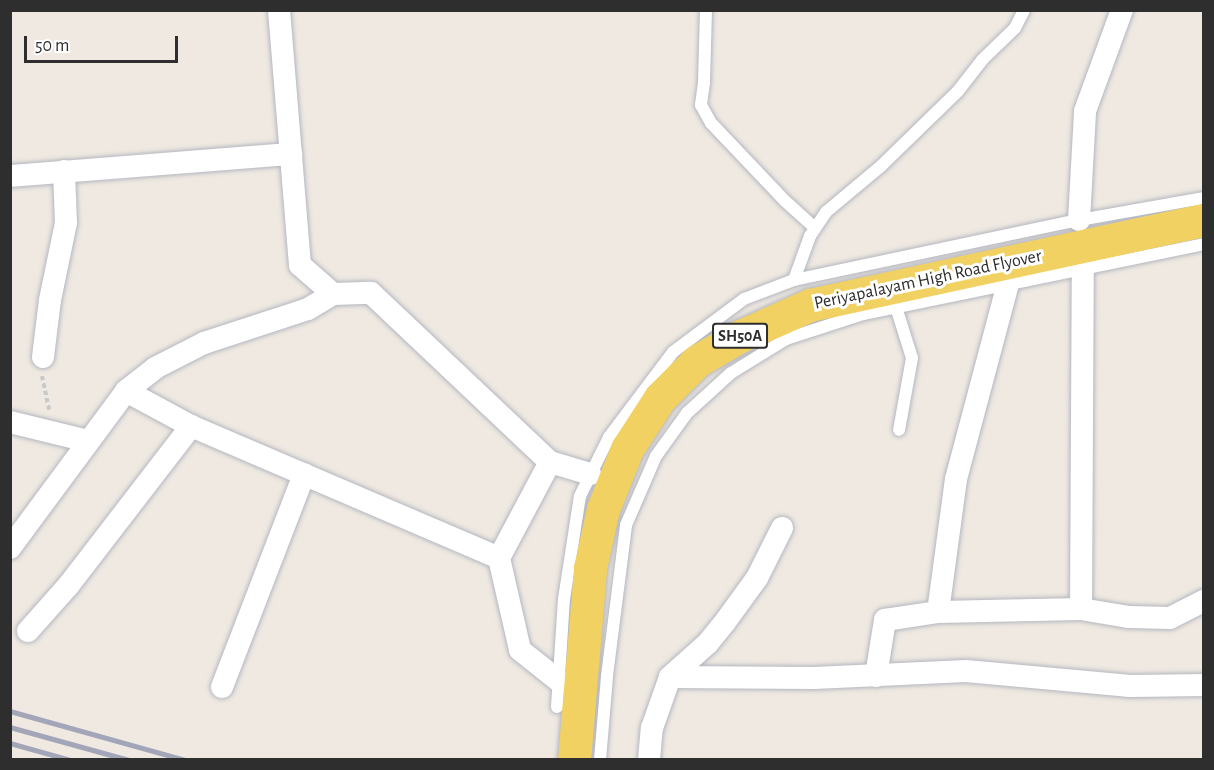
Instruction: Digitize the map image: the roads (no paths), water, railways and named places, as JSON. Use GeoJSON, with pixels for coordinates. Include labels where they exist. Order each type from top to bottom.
{"type":"FeatureCollection","features":[{"type":"Feature","properties":{"kind":"main road","name":"Periyapalayam High Road Flyover"},"geometry":{"type":"LineString","coordinates":[[574,759],[590,568],[603,509],[627,449],[660,398],[697,361],[738,337],[810,305],[1203,220]]}},
{"type":"Feature","properties":{"kind":"street"},"geometry":{"type":"LineString","coordinates":[[279,10],[300,265],[333,294]]}},
{"type":"Feature","properties":{"kind":"street"},"geometry":{"type":"LineString","coordinates":[[1078,220],[1085,111],[1122,10]]}},
{"type":"Feature","properties":{"kind":"street"},"geometry":{"type":"LineString","coordinates":[[10,176],[291,154]]}},
{"type":"Feature","properties":{"kind":"street"},"geometry":{"type":"LineString","coordinates":[[43,357],[50,300],[66,223],[64,171]]}},
{"type":"Feature","properties":{"kind":"street"},"geometry":{"type":"LineString","coordinates":[[1081,609],[1083,267]]}},
{"type":"Feature","properties":{"kind":"street"},"geometry":{"type":"LineString","coordinates":[[938,612],[956,478],[1008,283]]}},
{"type":"Feature","properties":{"kind":"street"},"geometry":{"type":"LineString","coordinates":[[10,548],[126,391],[155,368],[204,344],[308,309],[333,294],[371,293],[550,462],[590,474]]}},
{"type":"Feature","properties":{"kind":"street"},"geometry":{"type":"LineString","coordinates":[[126,391],[191,426],[499,558]]}},
{"type":"Feature","properties":{"kind":"street"},"geometry":{"type":"LineString","coordinates":[[10,422],[88,441]]}},
{"type":"Feature","properties":{"kind":"street"},"geometry":{"type":"LineString","coordinates":[[28,631],[68,586],[191,426]]}},
{"type":"Feature","properties":{"kind":"street"},"geometry":{"type":"LineString","coordinates":[[550,462],[499,558],[520,650],[559,681]]}},
{"type":"Feature","properties":{"kind":"street"},"geometry":{"type":"LineString","coordinates":[[222,687],[304,474]]}},
{"type":"Feature","properties":{"kind":"street"},"geometry":{"type":"LineString","coordinates":[[649,759],[652,728],[670,677],[708,643],[725,622],[757,578],[782,528]]}},
{"type":"Feature","properties":{"kind":"street"},"geometry":{"type":"LineString","coordinates":[[876,676],[885,620],[938,612],[1081,609],[1129,617],[1170,618],[1203,601]]}},
{"type":"Feature","properties":{"kind":"street"},"geometry":{"type":"LineString","coordinates":[[670,677],[814,678],[966,671],[1130,686],[1203,685]]}},
{"type":"Feature","properties":{"kind":"lane"},"geometry":{"type":"LineString","coordinates":[[706,10],[704,83],[701,105],[711,123],[784,200],[815,228]]}},
{"type":"Feature","properties":{"kind":"lane"},"geometry":{"type":"LineString","coordinates":[[794,280],[815,228],[826,212],[880,166],[958,91],[982,60],[1015,28],[1024,10]]}},
{"type":"Feature","properties":{"kind":"lane"},"geometry":{"type":"LineString","coordinates":[[557,707],[564,599],[580,496],[609,437],[673,352],[744,299],[794,280],[1078,220],[1179,200],[1203,198]]}},
{"type":"Feature","properties":{"kind":"lane"},"geometry":{"type":"LineString","coordinates":[[600,759],[607,676],[626,525],[656,456],[687,413],[731,373],[786,339],[863,314],[1203,244]]}},
{"type":"Feature","properties":{"kind":"lane"},"geometry":{"type":"LineString","coordinates":[[896,308],[912,358],[899,430]]}},
{"type":"Feature","properties":{"kind":"railway"},"geometry":{"type":"LineString","coordinates":[[10,711],[186,760]]}},
{"type":"Feature","properties":{"kind":"railway"},"geometry":{"type":"LineString","coordinates":[[10,727],[129,760]]}},
{"type":"Feature","properties":{"kind":"railway"},"geometry":{"type":"LineString","coordinates":[[10,743],[71,760]]}}]}
